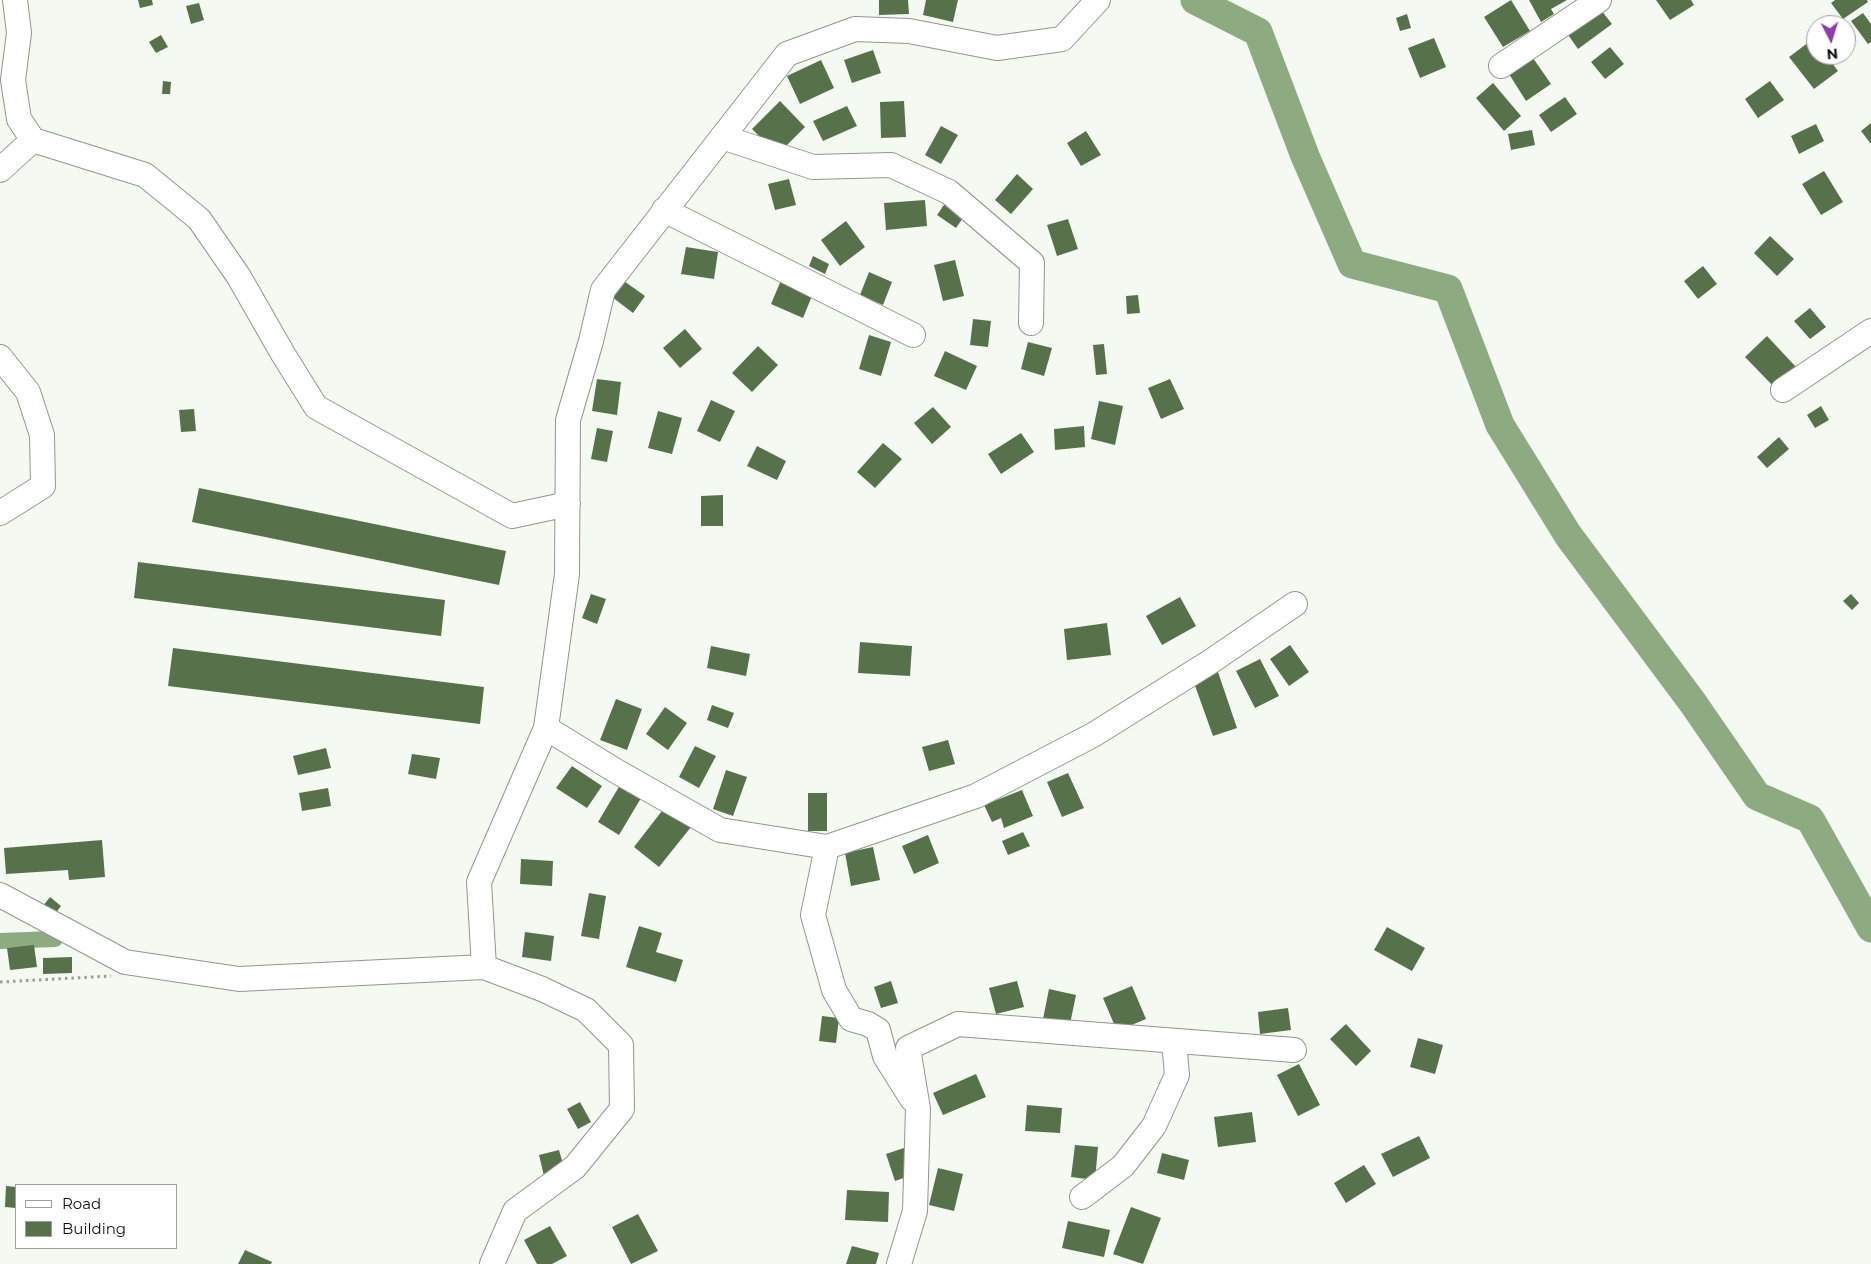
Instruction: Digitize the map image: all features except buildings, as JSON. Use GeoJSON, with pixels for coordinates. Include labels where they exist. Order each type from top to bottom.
{"type":"FeatureCollection","features":[{"type":"Feature","properties":{"kind":"street"},"geometry":{"type":"LineString","coordinates":[[15,0],[20,32],[14,80],[18,120],[33,140],[145,175],[199,219],[239,277],[283,354],[316,406],[512,516],[568,504]]}},
{"type":"Feature","properties":{"kind":"street"},"geometry":{"type":"LineString","coordinates":[[484,967],[479,882],[546,728],[567,574],[568,420],[591,341],[603,290],[787,54],[855,29],[910,31],[997,48],[1062,39],[1098,0]]}},
{"type":"Feature","properties":{"kind":"street"},"geometry":{"type":"LineString","coordinates":[[1501,66],[1599,0]]}},
{"type":"Feature","properties":{"kind":"street"},"geometry":{"type":"LineString","coordinates":[[722,137],[813,167],[891,166],[950,192],[1032,263],[1031,323]]}},
{"type":"Feature","properties":{"kind":"street"},"geometry":{"type":"LineString","coordinates":[[0,170],[33,140]]}},
{"type":"Feature","properties":{"kind":"street"},"geometry":{"type":"LineString","coordinates":[[664,210],[913,334]]}},
{"type":"Feature","properties":{"kind":"street"},"geometry":{"type":"LineString","coordinates":[[1783,390],[1871,331]]}},
{"type":"Feature","properties":{"kind":"street"},"geometry":{"type":"LineString","coordinates":[[0,357],[28,392],[31,400],[42,435],[43,486],[0,513]]}},
{"type":"Feature","properties":{"kind":"street"},"geometry":{"type":"LineString","coordinates":[[546,728],[720,830],[828,847],[976,796],[1093,734],[1210,662],[1295,604]]}},
{"type":"Feature","properties":{"kind":"street"},"geometry":{"type":"LineString","coordinates":[[828,847],[813,915],[834,990],[851,1019],[868,1024],[878,1030],[885,1056],[918,1109]]}},
{"type":"Feature","properties":{"kind":"street"},"geometry":{"type":"LineString","coordinates":[[0,895],[125,962],[238,979],[484,967],[542,989],[586,1010],[621,1045],[622,1109],[575,1167],[515,1211],[492,1264]]}},
{"type":"Feature","properties":{"kind":"street"},"geometry":{"type":"LineString","coordinates":[[899,1264],[915,1212],[918,1109],[908,1048],[958,1024],[1294,1050]]}},
{"type":"Feature","properties":{"kind":"street"},"geometry":{"type":"LineString","coordinates":[[1082,1197],[1123,1166],[1154,1126],[1177,1075],[1174,1041]]}},
{"type":"Feature","properties":{"kind":"path"},"geometry":{"type":"LineString","coordinates":[[0,982],[109,978],[125,962]]}},
{"type":"Feature","properties":{"kind":"waterway"},"geometry":{"type":"LineString","coordinates":[[1195,0],[1258,32],[1305,156],[1352,264],[1448,289],[1500,425],[1568,535],[1693,703],[1757,796],[1810,819],[1871,928]]}},
{"type":"Feature","properties":{"kind":"waterway"},"geometry":{"type":"LineString","coordinates":[[0,941],[55,939]]}}]}
